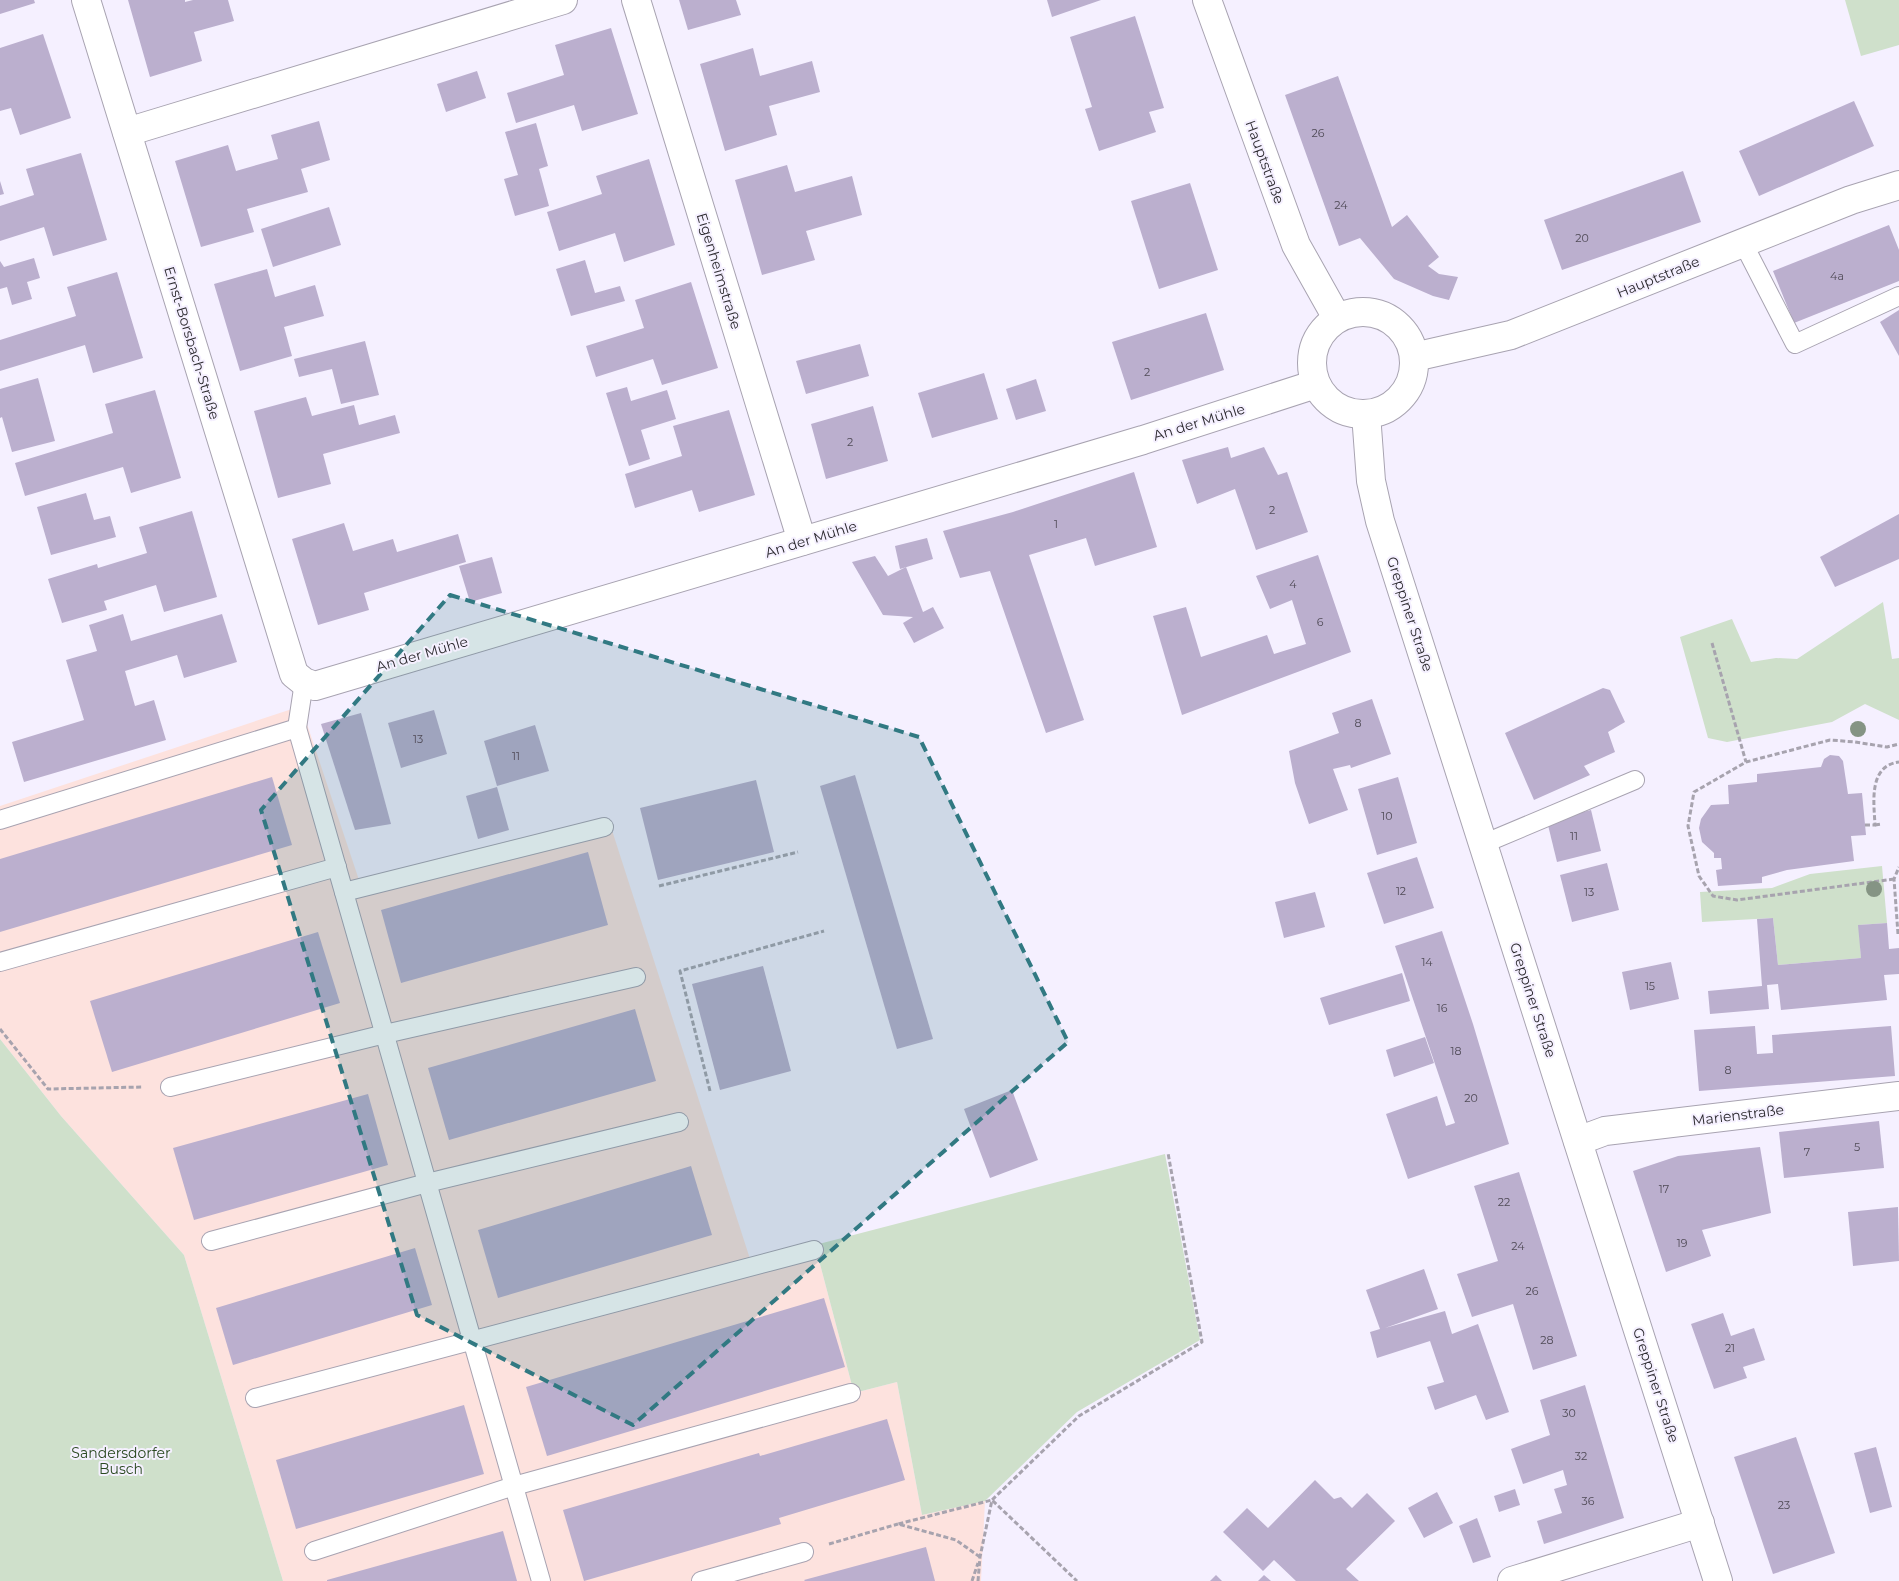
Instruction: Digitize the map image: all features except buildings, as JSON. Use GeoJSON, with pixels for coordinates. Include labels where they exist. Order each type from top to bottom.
{"type":"FeatureCollection","features":[{"type":"Feature","properties":{"kind":"street","name":"Ernst-Borsbach-Straße"},"geometry":{"type":"LineString","coordinates":[[86,0],[294,674],[304,682]]}},
{"type":"Feature","properties":{"kind":"street"},"geometry":{"type":"LineString","coordinates":[[126,132],[563,0]]}},
{"type":"Feature","properties":{"kind":"street","name":"Eigenheimstraße"},"geometry":{"type":"LineString","coordinates":[[636,0],[802,541]]}},
{"type":"Feature","properties":{"kind":"street","name":"Hauptstraße"},"geometry":{"type":"LineString","coordinates":[[1207,0],[1296,245],[1337,318]]}},
{"type":"Feature","properties":{"kind":"street","name":"Hauptstraße"},"geometry":{"type":"LineString","coordinates":[[1414,357],[1511,335],[1851,200],[1899,185]]}},
{"type":"Feature","properties":{"kind":"street"},"geometry":{"type":"LineString","coordinates":[[1361,312],[1386,317],[1405,333],[1414,357],[1414,373],[1403,396],[1390,407],[1366,414],[1340,409],[1326,399],[1316,384],[1312,366],[1314,348],[1323,331],[1337,318],[1361,312]]}},
{"type":"Feature","properties":{"kind":"street","name":"An der Mühle"},"geometry":{"type":"LineString","coordinates":[[304,682],[315,686],[1143,440],[1316,384]]}},
{"type":"Feature","properties":{"kind":"street","name":"Greppiner Straße"},"geometry":{"type":"LineString","coordinates":[[1366,414],[1370,481],[1380,521],[1718,1581]]}},
{"type":"Feature","properties":{"kind":"street","name":"Marienstraße"},"geometry":{"type":"LineString","coordinates":[[1578,1141],[1605,1131],[1899,1096]]}},
{"type":"Feature","properties":{"kind":"street"},"geometry":{"type":"LineString","coordinates":[[1512,1581],[1700,1523]]}},
{"type":"Feature","properties":{"kind":"lane"},"geometry":{"type":"LineString","coordinates":[[1743,243],[1795,344],[1899,296]]}},
{"type":"Feature","properties":{"kind":"lane"},"geometry":{"type":"LineString","coordinates":[[304,682],[297,728],[541,1581]]}},
{"type":"Feature","properties":{"kind":"lane"},"geometry":{"type":"LineString","coordinates":[[0,820],[297,728]]}},
{"type":"Feature","properties":{"kind":"lane"},"geometry":{"type":"LineString","coordinates":[[1484,844],[1635,780]]}},
{"type":"Feature","properties":{"kind":"lane"},"geometry":{"type":"LineString","coordinates":[[344,892],[604,827]]}},
{"type":"Feature","properties":{"kind":"lane"},"geometry":{"type":"LineString","coordinates":[[0,962],[337,867]]}},
{"type":"Feature","properties":{"kind":"lane"},"geometry":{"type":"LineString","coordinates":[[170,1087],[385,1034],[636,977]]}},
{"type":"Feature","properties":{"kind":"lane"},"geometry":{"type":"LineString","coordinates":[[211,1242],[427,1182],[679,1122]]}},
{"type":"Feature","properties":{"kind":"lane"},"geometry":{"type":"LineString","coordinates":[[255,1398],[814,1250]]}},
{"type":"Feature","properties":{"kind":"lane"},"geometry":{"type":"LineString","coordinates":[[314,1551],[514,1486],[851,1393]]}},
{"type":"Feature","properties":{"kind":"lane"},"geometry":{"type":"LineString","coordinates":[[701,1581],[804,1552]]}},
{"type":"Feature","properties":{"kind":"path"},"geometry":{"type":"LineString","coordinates":[[1712,643],[1746,762]]}},
{"type":"Feature","properties":{"kind":"path"},"geometry":{"type":"LineString","coordinates":[[1894,879],[1736,900],[1713,896],[1699,876],[1688,826],[1694,792],[1746,762],[1830,740],[1888,747],[1899,744]]}},
{"type":"Feature","properties":{"kind":"path"},"geometry":{"type":"LineString","coordinates":[[1875,825],[1874,785],[1886,767],[1899,762]]}},
{"type":"Feature","properties":{"kind":"path"},"geometry":{"type":"LineString","coordinates":[[1865,825],[1882,824]]}},
{"type":"Feature","properties":{"kind":"path"},"geometry":{"type":"LineString","coordinates":[[659,886],[798,852]]}},
{"type":"Feature","properties":{"kind":"path"},"geometry":{"type":"LineString","coordinates":[[1898,934],[1897,895],[1894,879],[1899,867]]}},
{"type":"Feature","properties":{"kind":"path"},"geometry":{"type":"LineString","coordinates":[[710,1091],[680,971],[824,932]]}},
{"type":"Feature","properties":{"kind":"path"},"geometry":{"type":"LineString","coordinates":[[0,1029],[48,1089],[170,1087]]}},
{"type":"Feature","properties":{"kind":"path"},"geometry":{"type":"LineString","coordinates":[[804,1552],[898,1524],[992,1500],[1079,1416],[1202,1342],[1168,1153]]}},
{"type":"Feature","properties":{"kind":"path"},"geometry":{"type":"LineString","coordinates":[[972,1581],[980,1556],[992,1500]]}},
{"type":"Feature","properties":{"kind":"path"},"geometry":{"type":"LineString","coordinates":[[992,1500],[1077,1581]]}},
{"type":"Feature","properties":{"kind":"path"},"geometry":{"type":"LineString","coordinates":[[898,1524],[956,1540],[980,1556]]}},
{"type":"Feature","properties":{"kind":"path"},"geometry":{"type":"LineString","coordinates":[[978,1581],[980,1556]]}},
{"type":"Feature","properties":{"kind":"highlighted area"},"geometry":{"type":"Polygon","coordinates":[[[450,595],[919,737],[1068,1042],[633,1425],[417,1315],[261,810],[450,595]]]}},
{"type":"Feature","properties":{"kind":"shaded area"},"geometry":{"type":"Polygon","coordinates":[[[301,706],[360,883],[609,821],[751,1262],[815,1245],[854,1393],[897,1382],[922,1515],[985,1501],[981,1581],[283,1581],[184,1255],[61,1116],[0,1039],[0,806],[301,706]]]}},
{"type":"Feature","properties":{"kind":"green space"},"geometry":{"type":"Polygon","coordinates":[[[1845,0],[1899,0],[1899,45],[1861,56],[1845,0]]]}},
{"type":"Feature","properties":{"kind":"green space"},"geometry":{"type":"Polygon","coordinates":[[[1883,602],[1892,659],[1899,658],[1899,720],[1865,704],[1832,722],[1727,742],[1708,738],[1680,637],[1732,619],[1751,662],[1776,658],[1797,659],[1883,602]]]}},
{"type":"Feature","properties":{"kind":"green space"},"geometry":{"type":"Polygon","coordinates":[[[1882,866],[1887,923],[1859,925],[1861,958],[1778,965],[1773,918],[1702,922],[1700,892],[1772,888],[1810,874],[1882,866]]]}},
{"type":"Feature","properties":{"kind":"green space","name":"Sandersdorfer Busch"},"geometry":{"type":"Polygon","coordinates":[[[0,1039],[61,1116],[184,1255],[283,1581],[0,1581],[0,1039]]]}},
{"type":"Feature","properties":{"kind":"green space"},"geometry":{"type":"Polygon","coordinates":[[[1165,1154],[1200,1340],[1077,1412],[985,1501],[922,1515],[897,1382],[854,1393],[815,1245],[1165,1154]]]}}]}
